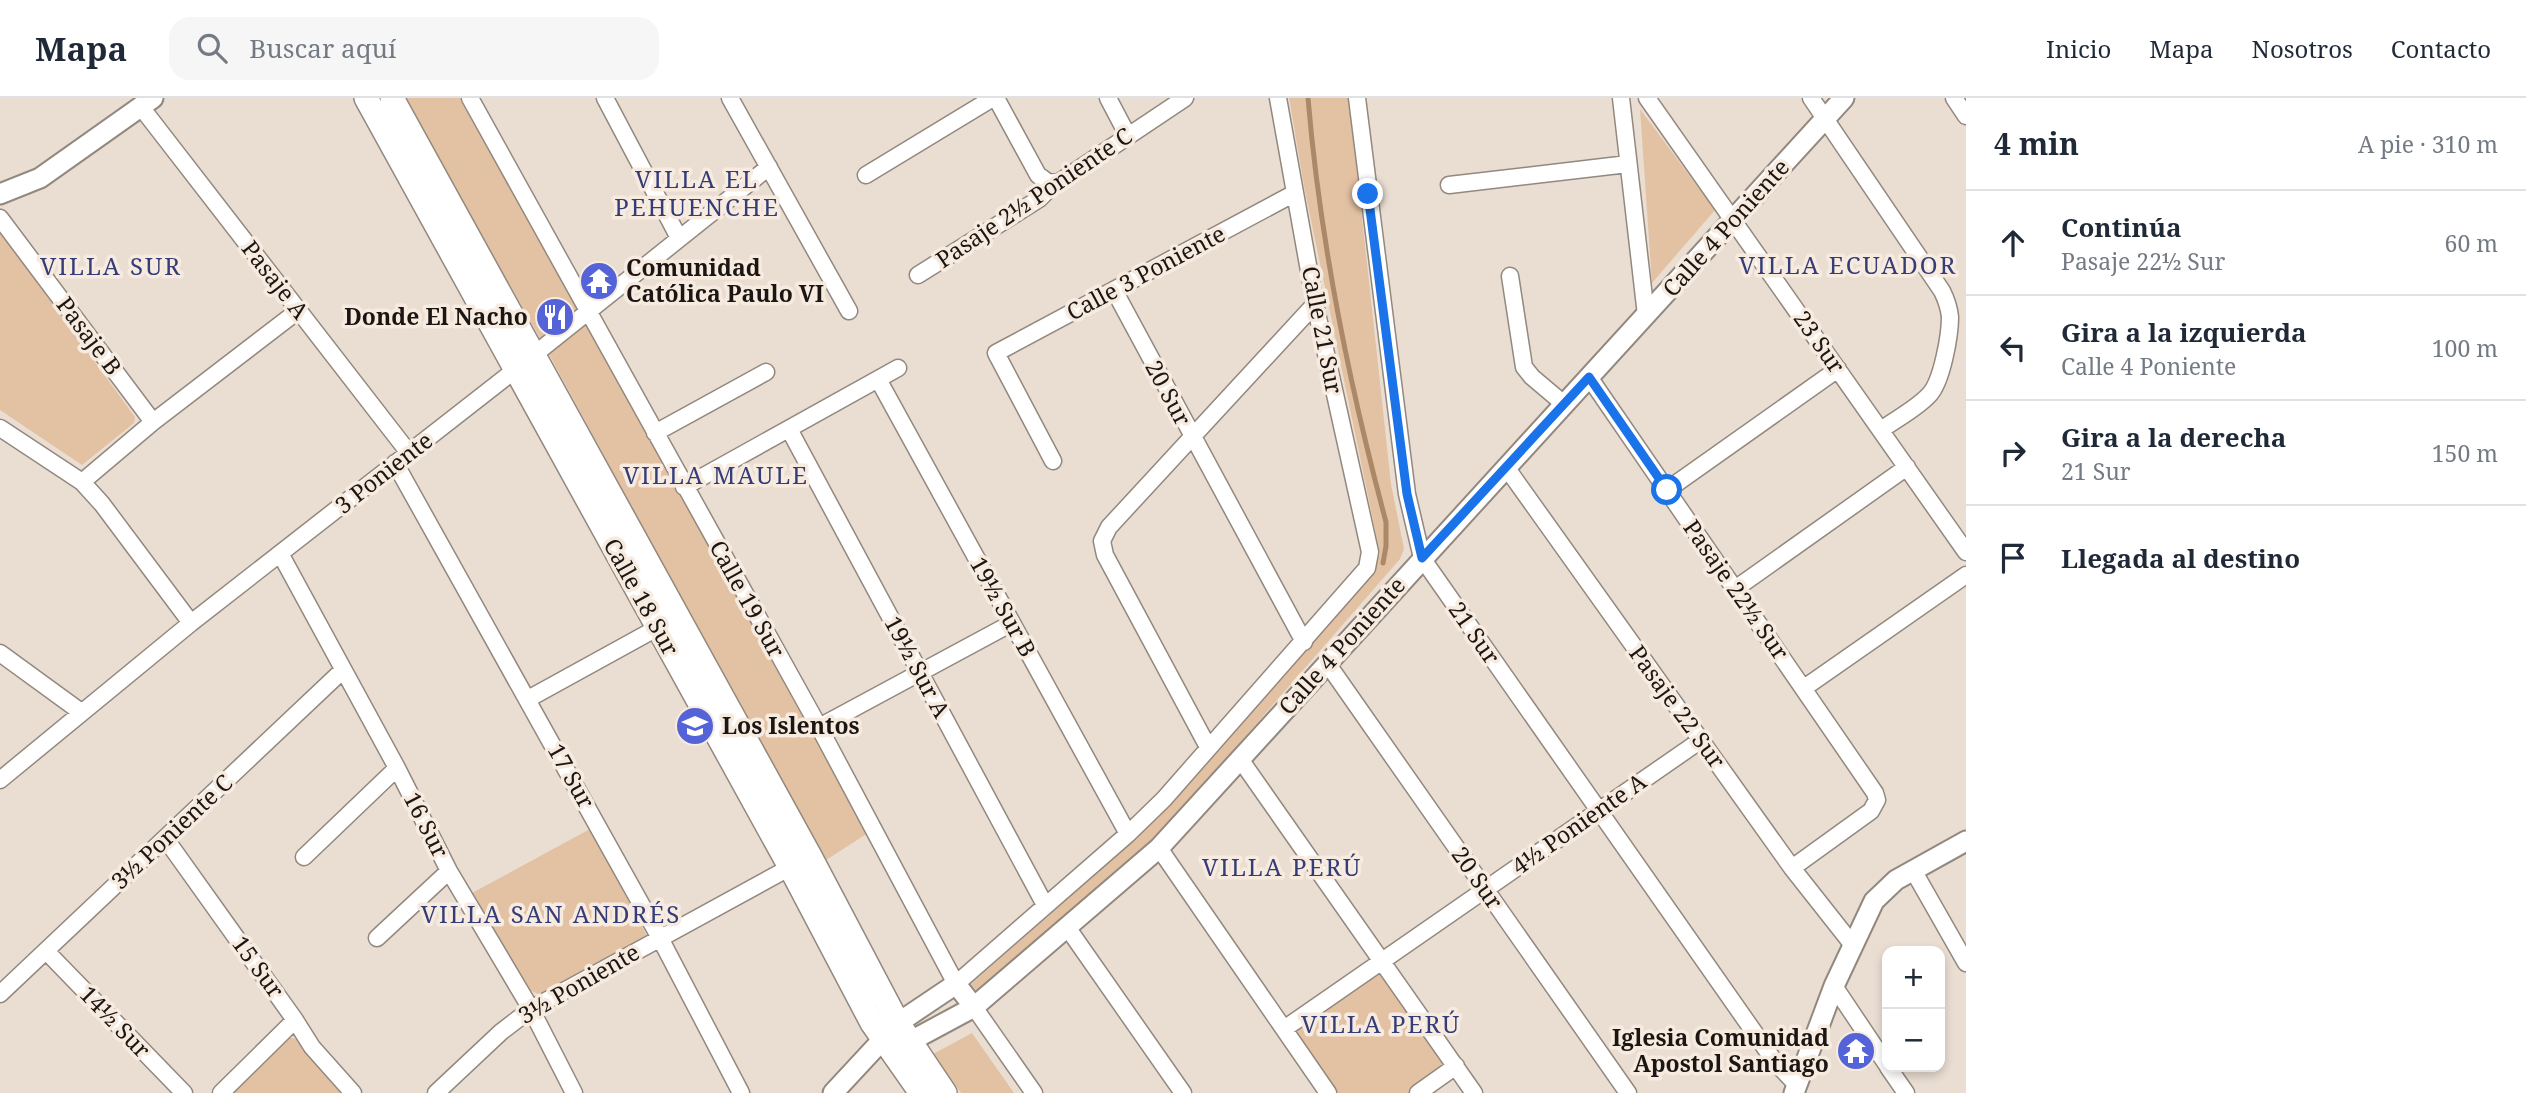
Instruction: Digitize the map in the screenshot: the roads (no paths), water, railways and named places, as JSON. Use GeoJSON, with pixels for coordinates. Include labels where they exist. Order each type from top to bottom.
{"type":"FeatureCollection","features":[{"type":"Feature","properties":{"kind":"main road","name":"Calle 18 Sur"},"geometry":{"type":"LineString","coordinates":[[366,98],[657,628],[800,862]]}},
{"type":"Feature","properties":{"kind":"main road","name":"Calle 18 Sur"},"geometry":{"type":"LineString","coordinates":[[392,98],[533,356],[800,862],[896,1035],[920,1093]]}},
{"type":"Feature","properties":{"kind":"main road","name":"Calle 18 Sur"},"geometry":{"type":"LineString","coordinates":[[896,1035],[945,1093]]}},
{"type":"Feature","properties":{"kind":"street","name":"Calle 19 Sur"},"geometry":{"type":"LineString","coordinates":[[470,98],[819,727],[956,984],[1034,1093]]}},
{"type":"Feature","properties":{"kind":"street"},"geometry":{"type":"LineString","coordinates":[[605,98],[680,238]]}},
{"type":"Feature","properties":{"kind":"street"},"geometry":{"type":"LineString","coordinates":[[730,98],[849,311]]}},
{"type":"Feature","properties":{"kind":"street"},"geometry":{"type":"LineString","coordinates":[[866,175],[995,98],[1038,174],[1049,183]]}},
{"type":"Feature","properties":{"kind":"street"},"geometry":{"type":"LineString","coordinates":[[1108,98],[1128,136]]}},
{"type":"Feature","properties":{"kind":"street","name":"Pasaje 2½ Poniente C"},"geometry":{"type":"LineString","coordinates":[[918,275],[1040,199],[1049,183],[1061,181],[1185,98]]}},
{"type":"Feature","properties":{"kind":"street","name":"Calle 21 Sur"},"geometry":{"type":"LineString","coordinates":[[1278,98],[1315,304],[1370,561]]}},
{"type":"Feature","properties":{"kind":"street","name":"21 Sur"},"geometry":{"type":"LineString","coordinates":[[1357,98],[1407,494],[1422,558],[1796,1089]]}},
{"type":"Feature","properties":{"kind":"street"},"geometry":{"type":"LineString","coordinates":[[1620,98],[1646,315]]}},
{"type":"Feature","properties":{"kind":"street","name":"23 Sur"},"geometry":{"type":"LineString","coordinates":[[1647,98],[1966,552]]}},
{"type":"Feature","properties":{"kind":"street"},"geometry":{"type":"LineString","coordinates":[[1811,98],[1942,291],[1949,309],[1950,327],[1934,389],[1923,401],[1881,430]]}},
{"type":"Feature","properties":{"kind":"street","name":"Calle 4 Poniente"},"geometry":{"type":"LineString","coordinates":[[896,1035],[974,1007],[1159,848],[1844,98]]}},
{"type":"Feature","properties":{"kind":"street"},"geometry":{"type":"LineString","coordinates":[[1954,98],[1966,116]]}},
{"type":"Feature","properties":{"kind":"street"},"geometry":{"type":"LineString","coordinates":[[0,194],[40,178],[147,102]]}},
{"type":"Feature","properties":{"kind":"street","name":"Pasaje A"},"geometry":{"type":"LineString","coordinates":[[147,102],[299,310],[402,458]]}},
{"type":"Feature","properties":{"kind":"street"},"geometry":{"type":"LineString","coordinates":[[1449,184],[1628,164]]}},
{"type":"Feature","properties":{"kind":"street","name":"3 Poniente"},"geometry":{"type":"LineString","coordinates":[[0,780],[191,624],[769,167]]}},
{"type":"Feature","properties":{"kind":"street","name":"Calle 3 Poniente"},"geometry":{"type":"LineString","coordinates":[[1053,461],[996,353],[1295,193]]}},
{"type":"Feature","properties":{"kind":"street","name":"Pasaje B"},"geometry":{"type":"LineString","coordinates":[[0,218],[153,422]]}},
{"type":"Feature","properties":{"kind":"street"},"geometry":{"type":"LineString","coordinates":[[1510,276],[1524,367],[1564,404]]}},
{"type":"Feature","properties":{"kind":"street","name":"20 Sur"},"geometry":{"type":"LineString","coordinates":[[1114,290],[1304,642]]}},
{"type":"Feature","properties":{"kind":"street"},"geometry":{"type":"LineString","coordinates":[[1208,747],[1102,546],[1106,531],[1315,304]]}},
{"type":"Feature","properties":{"kind":"street"},"geometry":{"type":"LineString","coordinates":[[82,482],[153,422],[299,310]]}},
{"type":"Feature","properties":{"kind":"street"},"geometry":{"type":"LineString","coordinates":[[684,487],[898,368]]}},
{"type":"Feature","properties":{"kind":"street"},"geometry":{"type":"LineString","coordinates":[[1667,490],[1838,369]]}},
{"type":"Feature","properties":{"kind":"street"},"geometry":{"type":"LineString","coordinates":[[655,433],[766,372]]}},
{"type":"Feature","properties":{"kind":"street","name":"Pasaje 22½ Sur"},"geometry":{"type":"LineString","coordinates":[[1589,377],[1870,783],[1877,800],[1867,815],[1792,868]]}},
{"type":"Feature","properties":{"kind":"street","name":"19½ Sur B"},"geometry":{"type":"LineString","coordinates":[[878,379],[1128,834]]}},
{"type":"Feature","properties":{"kind":"street"},"geometry":{"type":"LineString","coordinates":[[0,428],[82,482],[191,624]]}},
{"type":"Feature","properties":{"kind":"street","name":"19½ Sur A"},"geometry":{"type":"LineString","coordinates":[[789,429],[1045,905]]}},
{"type":"Feature","properties":{"kind":"street","name":"17 Sur"},"geometry":{"type":"LineString","coordinates":[[402,458],[528,699],[660,938],[741,1093]]}},
{"type":"Feature","properties":{"kind":"street","name":"Pasaje 22 Sur"},"geometry":{"type":"LineString","coordinates":[[1506,467],[1792,868],[1852,944]]}},
{"type":"Feature","properties":{"kind":"street"},"geometry":{"type":"LineString","coordinates":[[1735,589],[1907,467]]}},
{"type":"Feature","properties":{"kind":"street","name":"16 Sur"},"geometry":{"type":"LineString","coordinates":[[281,555],[397,768],[449,871],[531,1009],[574,1093]]}},
{"type":"Feature","properties":{"kind":"street","name":"Calle 4 Poniente"},"geometry":{"type":"LineString","coordinates":[[833,1093],[1128,834],[1164,799],[1363,575],[1370,561]]}},
{"type":"Feature","properties":{"kind":"street"},"geometry":{"type":"LineString","coordinates":[[1804,688],[1966,575]]}},
{"type":"Feature","properties":{"kind":"street"},"geometry":{"type":"LineString","coordinates":[[819,727],[1012,623]]}},
{"type":"Feature","properties":{"kind":"street"},"geometry":{"type":"LineString","coordinates":[[528,699],[657,628]]}},
{"type":"Feature","properties":{"kind":"street"},"geometry":{"type":"LineString","coordinates":[[0,653],[81,712]]}},
{"type":"Feature","properties":{"kind":"street","name":"20 Sur"},"geometry":{"type":"LineString","coordinates":[[1327,663],[1628,1093]]}},
{"type":"Feature","properties":{"kind":"street","name":"3½ Poniente C"},"geometry":{"type":"LineString","coordinates":[[0,994],[343,670]]}},
{"type":"Feature","properties":{"kind":"street","name":"4½ Poniente A"},"geometry":{"type":"LineString","coordinates":[[1284,1028],[1701,740]]}},
{"type":"Feature","properties":{"kind":"street"},"geometry":{"type":"LineString","coordinates":[[1240,759],[1475,1093]]}},
{"type":"Feature","properties":{"kind":"street"},"geometry":{"type":"LineString","coordinates":[[304,857],[397,768]]}},
{"type":"Feature","properties":{"kind":"street","name":"15 Sur"},"geometry":{"type":"LineString","coordinates":[[165,838],[312,1047],[353,1093]]}},
{"type":"Feature","properties":{"kind":"street"},"geometry":{"type":"LineString","coordinates":[[1796,1089],[1852,944],[1869,909],[1880,893],[1913,870],[1966,841]]}},
{"type":"Feature","properties":{"kind":"street"},"geometry":{"type":"LineString","coordinates":[[1159,848],[1328,1093]]}},
{"type":"Feature","properties":{"kind":"street","name":"3½ Poniente"},"geometry":{"type":"LineString","coordinates":[[436,1093],[501,1032],[531,1009],[800,862]]}},
{"type":"Feature","properties":{"kind":"street"},"geometry":{"type":"LineString","coordinates":[[1913,870],[1966,962]]}},
{"type":"Feature","properties":{"kind":"street"},"geometry":{"type":"LineString","coordinates":[[377,938],[449,871]]}},
{"type":"Feature","properties":{"kind":"street"},"geometry":{"type":"LineString","coordinates":[[1067,927],[1183,1093]]}},
{"type":"Feature","properties":{"kind":"street","name":"14½ Sur"},"geometry":{"type":"LineString","coordinates":[[46,951],[184,1093]]}},
{"type":"Feature","properties":{"kind":"street"},"geometry":{"type":"LineString","coordinates":[[1835,986],[1882,1057]]}},
{"type":"Feature","properties":{"kind":"street"},"geometry":{"type":"LineString","coordinates":[[221,1093],[295,1020]]}},
{"type":"Feature","properties":{"kind":"street"},"geometry":{"type":"LineString","coordinates":[[1418,1093],[1456,1066]]}},
{"type":"Feature","properties":{"kind":"street"},"geometry":{"type":"LineString","coordinates":[[1892,1072],[1906,1093]]}},
{"type":"Feature","properties":{"kind":"waterway"},"geometry":{"type":"LineString","coordinates":[[1308,98],[1328,259],[1348,365],[1386,522],[1383,563]]}},
{"type":"Feature","properties":{"kind":"place","name":"Comunidad Católica Paulo VI"},"geometry":{"type":"Point","coordinates":[599,281]}},
{"type":"Feature","properties":{"kind":"place","name":"Donde El Nacho"},"geometry":{"type":"Point","coordinates":[555,317]}},
{"type":"Feature","properties":{"kind":"place","name":"Los Islentos"},"geometry":{"type":"Point","coordinates":[695,726]}},
{"type":"Feature","properties":{"kind":"place","name":"Iglesia Comunidad Apostol Santiago"},"geometry":{"type":"Point","coordinates":[1856,1051]}},
{"type":"Feature","properties":{"kind":"district","name":"VILLA EL PEHUENCHE"},"geometry":{"type":"Point","coordinates":[697,194]}},
{"type":"Feature","properties":{"kind":"district","name":"VILLA ECUADOR"},"geometry":{"type":"Point","coordinates":[1848,266]}},
{"type":"Feature","properties":{"kind":"district","name":"VILLA SUR"},"geometry":{"type":"Point","coordinates":[111,267]}},
{"type":"Feature","properties":{"kind":"district","name":"VILLA MAULE"},"geometry":{"type":"Point","coordinates":[716,476]}},
{"type":"Feature","properties":{"kind":"district","name":"VILLA PERÚ"},"geometry":{"type":"Point","coordinates":[1282,868]}},
{"type":"Feature","properties":{"kind":"district","name":"VILLA SAN ANDRÉS"},"geometry":{"type":"Point","coordinates":[551,915]}},
{"type":"Feature","properties":{"kind":"district","name":"VILLA PERÚ"},"geometry":{"type":"Point","coordinates":[1381,1025]}}]}
